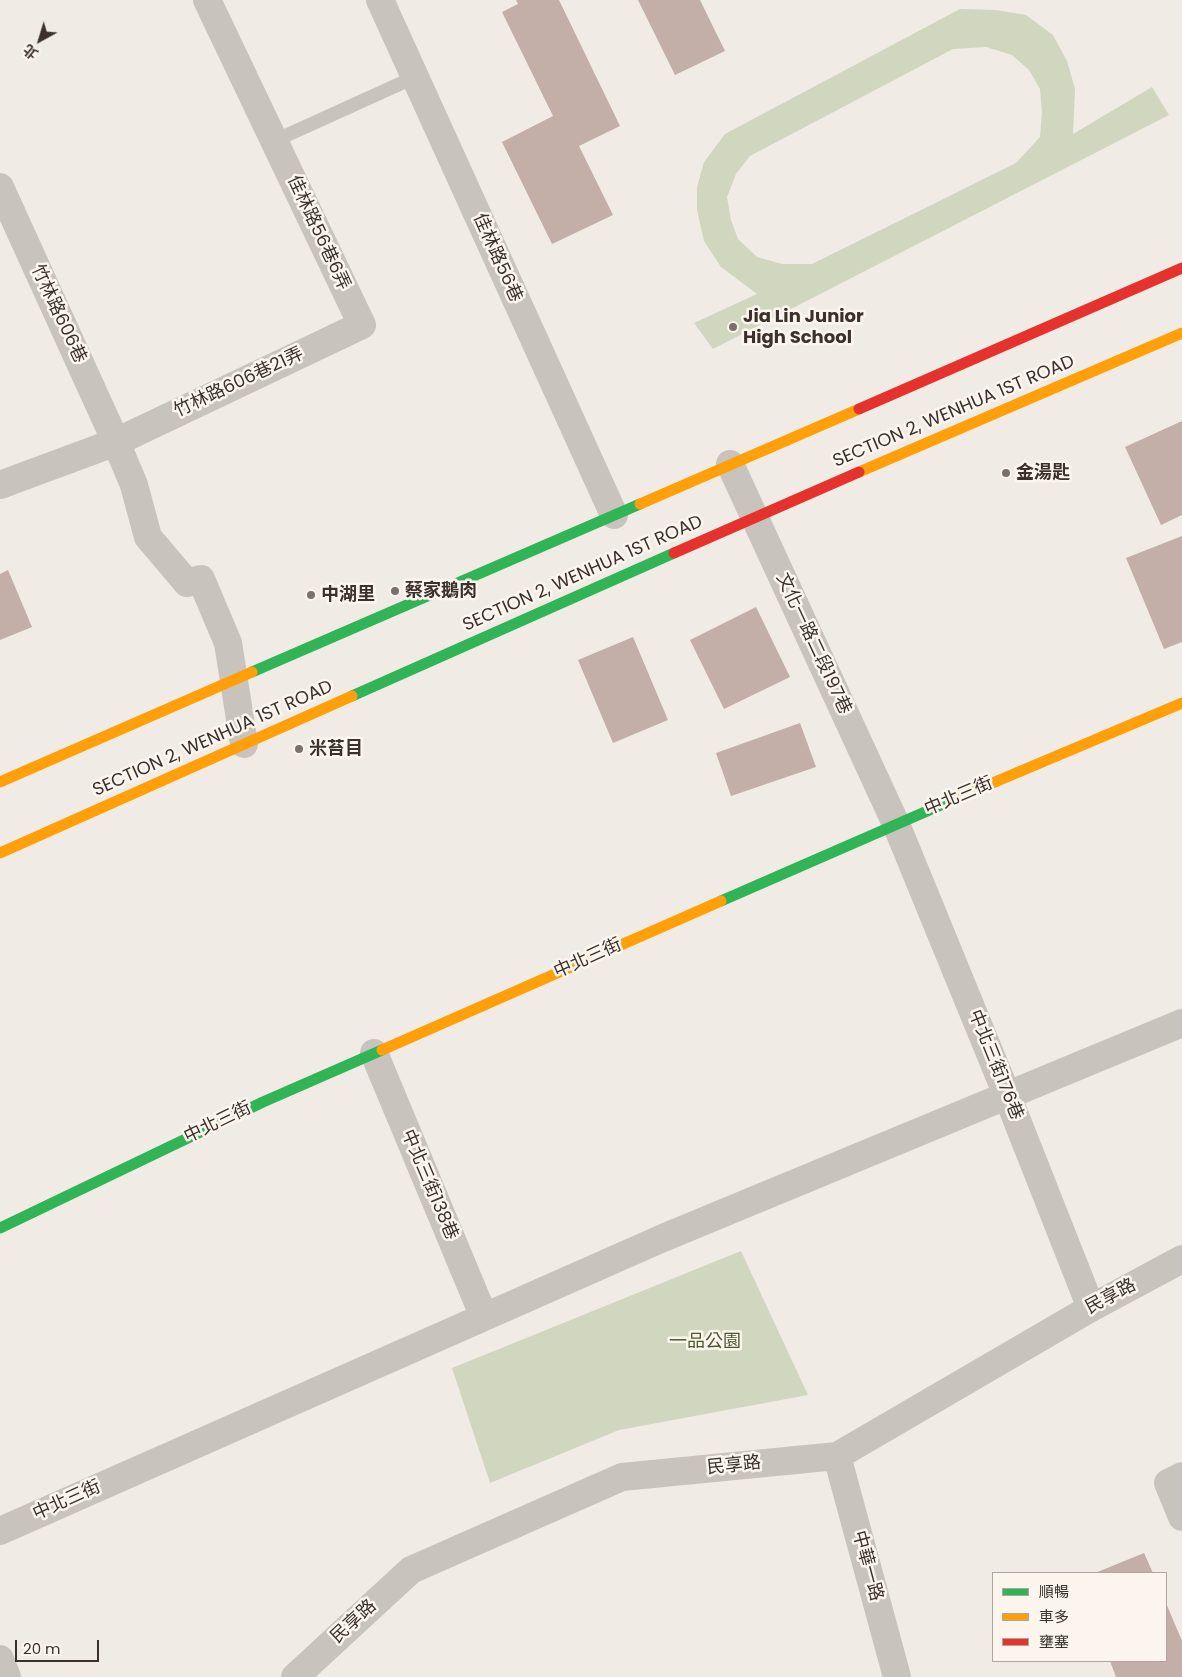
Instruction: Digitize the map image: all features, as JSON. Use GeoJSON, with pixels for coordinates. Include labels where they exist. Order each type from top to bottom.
{"type":"FeatureCollection","features":[{"type":"Feature","properties":{"kind":"main road"},"geometry":{"type":"LineString","coordinates":[[0,782],[1182,268]]}},
{"type":"Feature","properties":{"kind":"main road","name":"SECTION 2, WENHUA 1ST ROAD"},"geometry":{"type":"LineString","coordinates":[[0,853],[754,517],[1182,333]]}},
{"type":"Feature","properties":{"kind":"main road","name":"中北三街"},"geometry":{"type":"LineString","coordinates":[[0,1228],[263,1102],[896,824],[1182,703]]}},
{"type":"Feature","properties":{"kind":"street","name":"佳林路56巷6弄"},"geometry":{"type":"LineString","coordinates":[[207,0],[362,325]]}},
{"type":"Feature","properties":{"kind":"street","name":"佳林路56巷"},"geometry":{"type":"LineString","coordinates":[[380,0],[614,515]]}},
{"type":"Feature","properties":{"kind":"street","name":"竹林路606巷"},"geometry":{"type":"LineString","coordinates":[[0,187],[116,442],[134,485],[148,538],[187,583],[201,579],[228,643],[234,680]]}},
{"type":"Feature","properties":{"kind":"street","name":"竹林路606巷21弄"},"geometry":{"type":"LineString","coordinates":[[0,485],[116,442],[362,325]]}},
{"type":"Feature","properties":{"kind":"street","name":"文化一路二段197巷"},"geometry":{"type":"LineString","coordinates":[[730,464],[896,824]]}},
{"type":"Feature","properties":{"kind":"street"},"geometry":{"type":"LineString","coordinates":[[234,680],[244,744]]}},
{"type":"Feature","properties":{"kind":"street","name":"中北三街176巷"},"geometry":{"type":"LineString","coordinates":[[896,824],[1008,1095],[1091,1308]]}},
{"type":"Feature","properties":{"kind":"street","name":"中北三街"},"geometry":{"type":"LineString","coordinates":[[0,1531],[663,1238],[1182,1023]]}},
{"type":"Feature","properties":{"kind":"street","name":"中北三街138巷"},"geometry":{"type":"LineString","coordinates":[[374,1053],[484,1317]]}},
{"type":"Feature","properties":{"kind":"street","name":"民享路"},"geometry":{"type":"LineString","coordinates":[[295,1677],[411,1570],[622,1477],[837,1456],[1091,1308],[1182,1259]]}},
{"type":"Feature","properties":{"kind":"street","name":"中華一路"},"geometry":{"type":"LineString","coordinates":[[837,1456],[897,1677]]}},
{"type":"Feature","properties":{"kind":"street"},"geometry":{"type":"LineString","coordinates":[[1175,1479],[1182,1517]]}},
{"type":"Feature","properties":{"kind":"street"},"geometry":{"type":"LineString","coordinates":[[0,1659],[7,1677]]}},
{"type":"Feature","properties":{"kind":"lane"},"geometry":{"type":"LineString","coordinates":[[274,141],[415,77]]}},
{"type":"Feature","properties":{"kind":"green space"},"geometry":{"type":"Polygon","coordinates":[[[960,9],[996,10],[1026,15],[1053,35],[1067,61],[1075,89],[1073,134],[1152,87],[1169,115],[713,349],[694,323],[757,294],[721,267],[704,241],[697,210],[697,187],[704,162],[725,134],[960,9]],[[986,47],[953,49],[750,156],[736,174],[727,197],[731,220],[738,239],[757,257],[782,264],[812,264],[1016,163],[1040,137],[1042,112],[1040,89],[1029,70],[1012,55],[986,47]]]}},
{"type":"Feature","properties":{"kind":"green space","name":"一品公園"},"geometry":{"type":"Polygon","coordinates":[[[741,1251],[808,1395],[619,1430],[490,1483],[452,1368],[741,1251]]]}},
{"type":"Feature","properties":{"kind":"building"},"geometry":{"type":"Polygon","coordinates":[[[516,0],[559,0],[620,126],[579,146],[613,215],[552,244],[502,142],[553,116],[502,12],[518,4],[516,0]]]}},
{"type":"Feature","properties":{"kind":"building"},"geometry":{"type":"Polygon","coordinates":[[[638,0],[700,0],[725,51],[675,75],[638,0]]]}},
{"type":"Feature","properties":{"kind":"building"},"geometry":{"type":"Polygon","coordinates":[[[1182,421],[1182,515],[1161,525],[1125,447],[1182,421]]]}},
{"type":"Feature","properties":{"kind":"building"},"geometry":{"type":"Polygon","coordinates":[[[1182,536],[1182,642],[1164,649],[1126,558],[1182,536]]]}},
{"type":"Feature","properties":{"kind":"building"},"geometry":{"type":"Polygon","coordinates":[[[8,570],[32,627],[0,640],[0,574],[8,570]]]}},
{"type":"Feature","properties":{"kind":"building"},"geometry":{"type":"Polygon","coordinates":[[[756,607],[790,677],[724,709],[690,640],[756,607]]]}},
{"type":"Feature","properties":{"kind":"building"},"geometry":{"type":"Polygon","coordinates":[[[633,637],[668,720],[613,743],[578,660],[633,637]]]}},
{"type":"Feature","properties":{"kind":"building"},"geometry":{"type":"Polygon","coordinates":[[[800,723],[816,767],[731,796],[716,753],[800,723]]]}},
{"type":"Feature","properties":{"kind":"building"},"geometry":{"type":"Polygon","coordinates":[[[1144,1553],[1153,1572],[1097,1572],[1144,1553]]]}},
{"type":"Feature","properties":{"kind":"building"},"geometry":{"type":"Polygon","coordinates":[[[1167,1605],[1182,1641],[1182,1677],[1116,1677],[1110,1662],[1167,1662],[1167,1605]]]}},
{"type":"Feature","properties":{"kind":"traffic: fast"},"geometry":{"type":"LineString","coordinates":[[252,672],[640,504]]}},
{"type":"Feature","properties":{"kind":"traffic: fast"},"geometry":{"type":"LineString","coordinates":[[352,696],[674,553]]}},
{"type":"Feature","properties":{"kind":"traffic: fast"},"geometry":{"type":"LineString","coordinates":[[721,901],[957,798]]}},
{"type":"Feature","properties":{"kind":"traffic: fast"},"geometry":{"type":"LineString","coordinates":[[0,1228],[263,1102],[382,1050]]}},
{"type":"Feature","properties":{"kind":"traffic: slow"},"geometry":{"type":"LineString","coordinates":[[859,472],[1182,333]]}},
{"type":"Feature","properties":{"kind":"traffic: slow"},"geometry":{"type":"LineString","coordinates":[[640,504],[859,409]]}},
{"type":"Feature","properties":{"kind":"traffic: slow"},"geometry":{"type":"LineString","coordinates":[[0,782],[252,672]]}},
{"type":"Feature","properties":{"kind":"traffic: slow"},"geometry":{"type":"LineString","coordinates":[[0,853],[352,696]]}},
{"type":"Feature","properties":{"kind":"traffic: slow"},"geometry":{"type":"LineString","coordinates":[[957,798],[1182,703]]}},
{"type":"Feature","properties":{"kind":"traffic: slow"},"geometry":{"type":"LineString","coordinates":[[382,1050],[721,901]]}},
{"type":"Feature","properties":{"kind":"traffic: jam"},"geometry":{"type":"LineString","coordinates":[[859,409],[1182,268]]}},
{"type":"Feature","properties":{"kind":"traffic: jam"},"geometry":{"type":"LineString","coordinates":[[674,553],[859,472]]}},
{"type":"Feature","properties":{"kind":"place","name":"Jia Lin Junior High School"},"geometry":{"type":"Point","coordinates":[733,327]}},
{"type":"Feature","properties":{"kind":"place","name":"金湯匙"},"geometry":{"type":"Point","coordinates":[1006,473]}},
{"type":"Feature","properties":{"kind":"place","name":"蔡家鵝肉"},"geometry":{"type":"Point","coordinates":[395,591]}},
{"type":"Feature","properties":{"kind":"place","name":"中湖里"},"geometry":{"type":"Point","coordinates":[311,595]}},
{"type":"Feature","properties":{"kind":"place","name":"米苔目"},"geometry":{"type":"Point","coordinates":[299,749]}}]}
